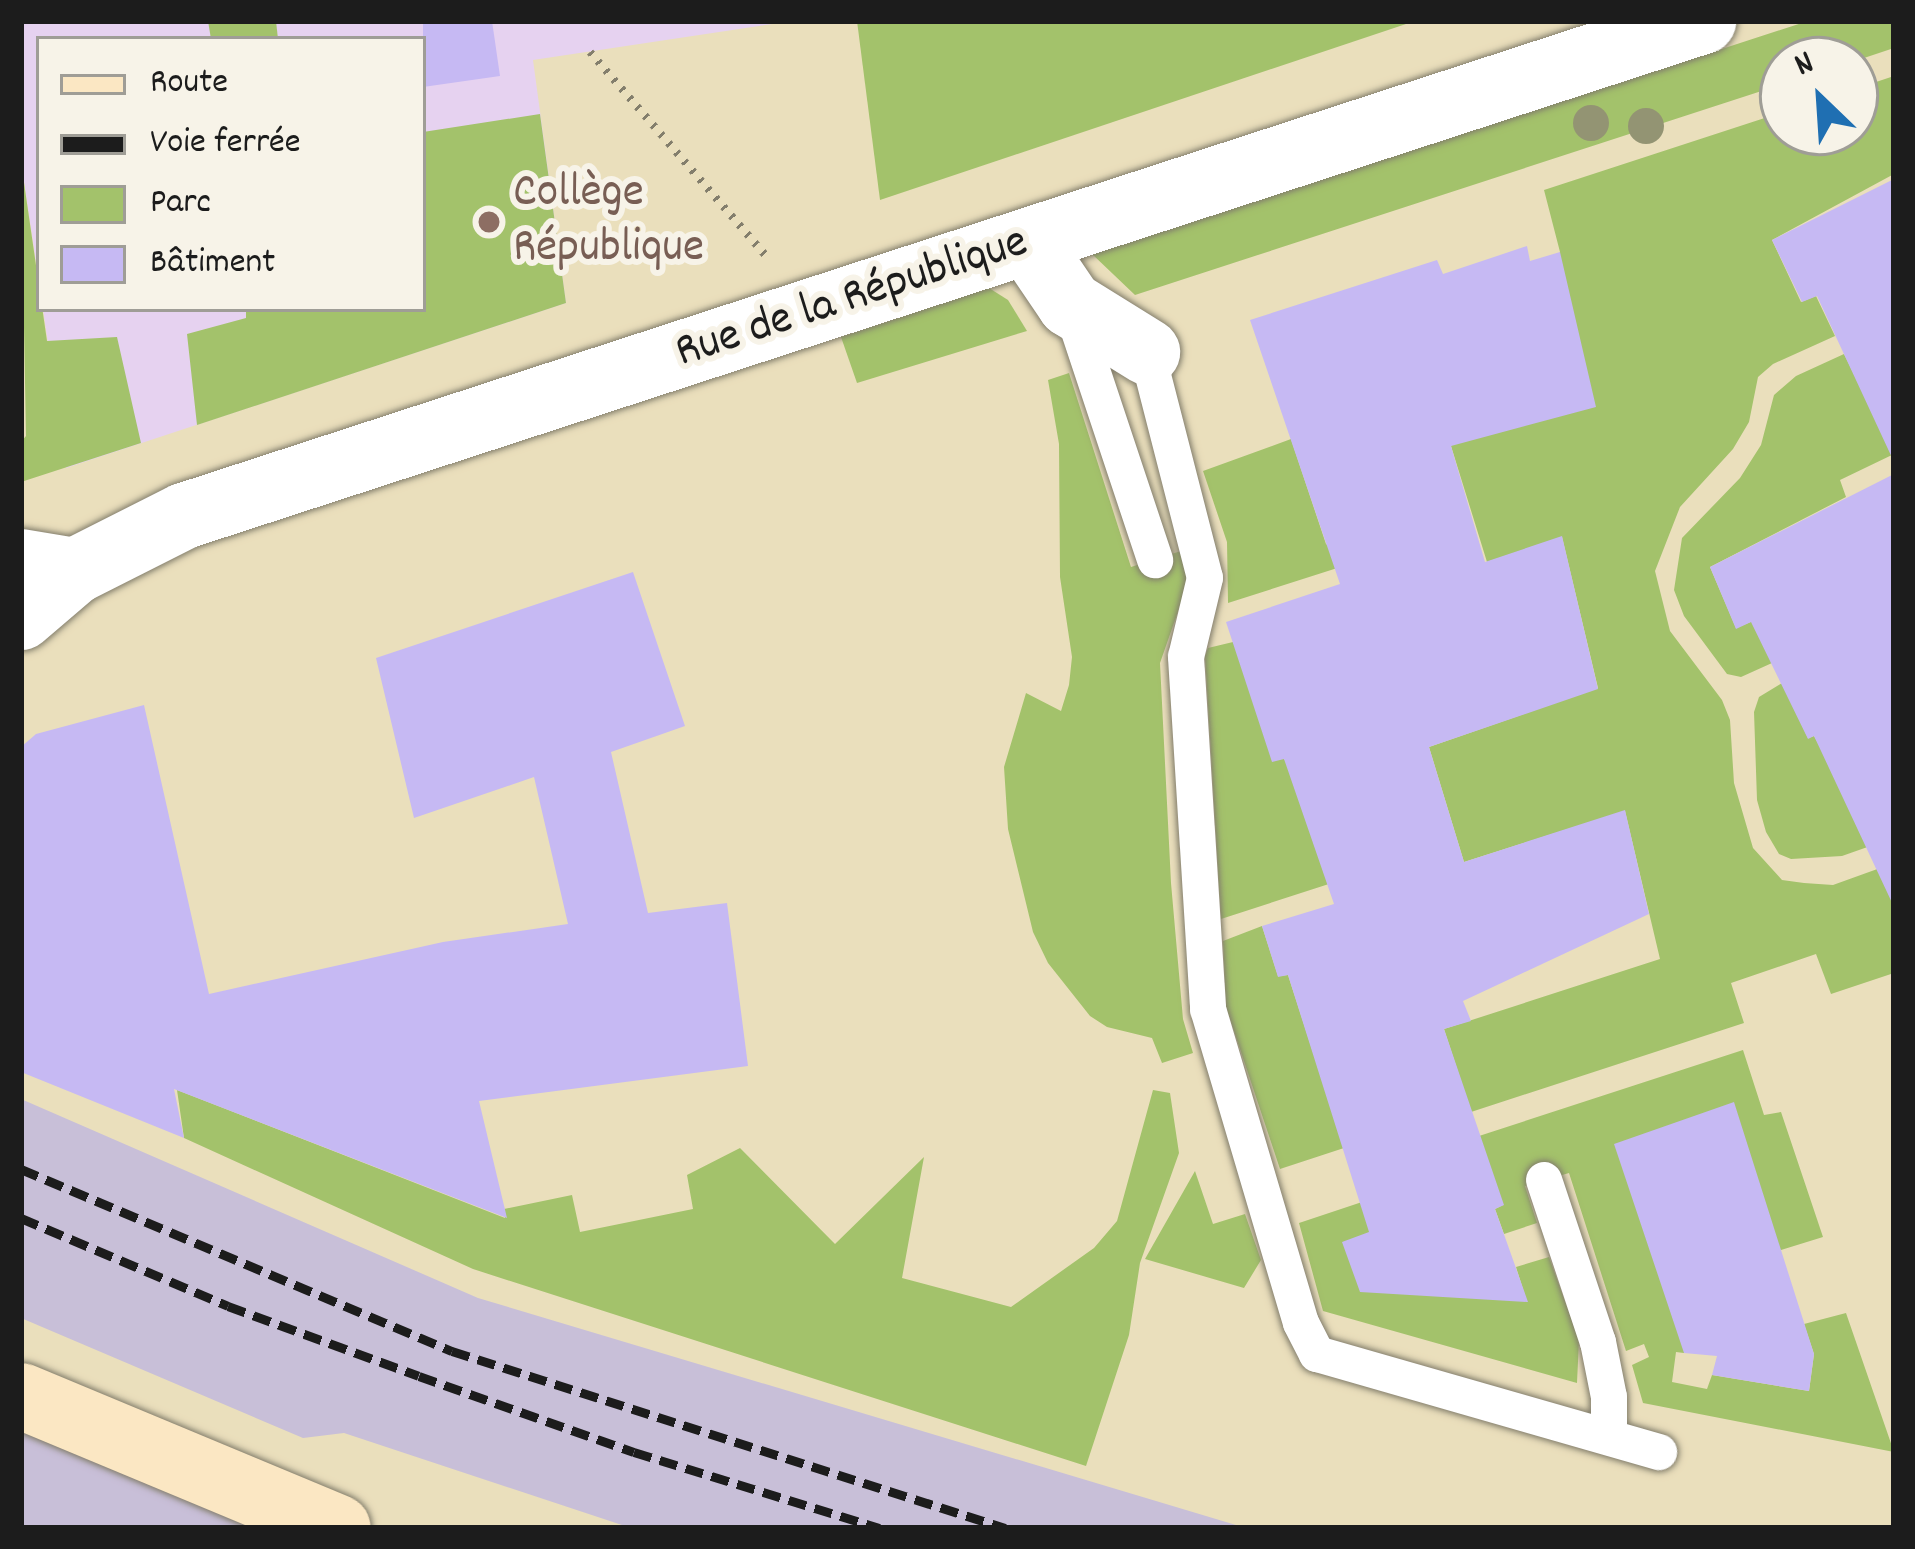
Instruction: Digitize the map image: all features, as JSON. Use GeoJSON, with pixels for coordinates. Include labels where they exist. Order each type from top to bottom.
{"type":"FeatureCollection","features":[{"type":"Feature","properties":{"kind":"main road"},"geometry":{"type":"LineString","coordinates":[[21,1396],[316,1524]]}},
{"type":"Feature","properties":{"kind":"street","name":"Rue de la République"},"geometry":{"type":"LineString","coordinates":[[21,617],[48,566],[184,516],[1698,22]]}},
{"type":"Feature","properties":{"kind":"street"},"geometry":{"type":"LineString","coordinates":[[1028,242],[1070,304],[1147,352]]}},
{"type":"Feature","properties":{"kind":"lane"},"geometry":{"type":"LineString","coordinates":[[1070,304],[1155,560]]}},
{"type":"Feature","properties":{"kind":"lane"},"geometry":{"type":"LineString","coordinates":[[1147,352],[1205,578],[1186,657],[1208,1009],[1301,1323],[1317,1354],[1659,1452]]}},
{"type":"Feature","properties":{"kind":"lane"},"geometry":{"type":"LineString","coordinates":[[1544,1180],[1598,1342],[1609,1397],[1609,1437]]}},
{"type":"Feature","properties":{"kind":"path"},"geometry":{"type":"LineString","coordinates":[[590,52],[814,312]]}},
{"type":"Feature","properties":{"kind":"shaded area","name":"Collège République"},"geometry":{"type":"Polygon","coordinates":[[[21,21],[792,21],[533,60],[566,303],[66,468],[43,312],[426,312],[426,36],[36,36],[36,263],[21,161],[21,21]]]}},
{"type":"Feature","properties":{"kind":"shaded area"},"geometry":{"type":"Polygon","coordinates":[[[21,1099],[478,1298],[1246,1528],[631,1528],[344,1433],[303,1438],[21,1318],[21,1099]]]}},
{"type":"Feature","properties":{"kind":"shaded area"},"geometry":{"type":"Polygon","coordinates":[[[21,1417],[338,1528],[21,1528],[21,1417]]]}},
{"type":"Feature","properties":{"kind":"green space"},"geometry":{"type":"Polygon","coordinates":[[[208,21],[276,21],[278,36],[210,36],[208,21]]]}},
{"type":"Feature","properties":{"kind":"green space"},"geometry":{"type":"Polygon","coordinates":[[[857,21],[1415,21],[880,200],[857,21]]]}},
{"type":"Feature","properties":{"kind":"green space"},"geometry":{"type":"Polygon","coordinates":[[[1808,21],[1894,21],[1894,48],[1879,53],[1879,36],[1762,36],[1808,21]]]}},
{"type":"Feature","properties":{"kind":"green space"},"geometry":{"type":"Polygon","coordinates":[[[1759,37],[1759,92],[1135,295],[1092,254],[1759,37]]]}},
{"type":"Feature","properties":{"kind":"green space"},"geometry":{"type":"Polygon","coordinates":[[[1894,76],[1894,174],[1772,240],[1801,302],[1816,296],[1835,336],[1773,364],[1758,377],[1749,422],[1733,449],[1680,507],[1655,571],[1670,631],[1722,700],[1730,720],[1734,783],[1753,848],[1782,880],[1804,883],[1833,885],[1894,863],[1894,973],[1831,994],[1816,954],[1731,983],[1744,1023],[1471,1112],[1444,1029],[1660,959],[1625,811],[1464,862],[1429,747],[1598,688],[1562,537],[1487,562],[1451,446],[1560,252],[1544,190],[1759,120],[1759,156],[1879,156],[1879,81],[1894,76]]]}},
{"type":"Feature","properties":{"kind":"green space"},"geometry":{"type":"Polygon","coordinates":[[[540,114],[566,303],[197,425],[187,334],[246,318],[246,312],[426,312],[426,132],[540,114]]]}},
{"type":"Feature","properties":{"kind":"green space"},"geometry":{"type":"Polygon","coordinates":[[[21,162],[36,265],[36,312],[43,312],[47,341],[117,337],[141,443],[21,482],[21,442],[26,436],[21,162]]]}},
{"type":"Feature","properties":{"kind":"green space"},"geometry":{"type":"Polygon","coordinates":[[[989,288],[1008,300],[1027,331],[857,383],[841,337],[989,288]]]}},
{"type":"Feature","properties":{"kind":"green space"},"geometry":{"type":"Polygon","coordinates":[[[1844,354],[1894,454],[1840,480],[1846,497],[1710,567],[1736,628],[1753,621],[1772,663],[1741,677],[1727,674],[1684,616],[1674,590],[1682,538],[1740,478],[1761,445],[1774,395],[1796,376],[1844,354]]]}},
{"type":"Feature","properties":{"kind":"green space"},"geometry":{"type":"Polygon","coordinates":[[[1069,373],[1131,567],[1181,551],[1189,580],[1160,663],[1171,883],[1183,1019],[1193,1053],[1162,1063],[1152,1038],[1107,1027],[1090,1016],[1048,963],[1033,932],[1008,829],[1004,767],[1026,693],[1061,711],[1069,685],[1072,657],[1060,577],[1059,444],[1048,380],[1069,373]]]}},
{"type":"Feature","properties":{"kind":"green space"},"geometry":{"type":"Polygon","coordinates":[[[1291,439],[1326,544],[1353,563],[1228,603],[1227,542],[1203,471],[1291,439]]]}},
{"type":"Feature","properties":{"kind":"green space"},"geometry":{"type":"Polygon","coordinates":[[[1233,642],[1284,759],[1366,872],[1221,919],[1205,656],[1208,648],[1233,642]]]}},
{"type":"Feature","properties":{"kind":"green space"},"geometry":{"type":"Polygon","coordinates":[[[1782,683],[1808,738],[1814,736],[1876,844],[1842,856],[1791,859],[1779,854],[1766,832],[1757,800],[1754,712],[1759,697],[1782,683]]]}},
{"type":"Feature","properties":{"kind":"green space"},"geometry":{"type":"Polygon","coordinates":[[[1262,926],[1278,976],[1288,975],[1344,1148],[1280,1169],[1226,1007],[1223,941],[1262,926]]]}},
{"type":"Feature","properties":{"kind":"green space"},"geometry":{"type":"Polygon","coordinates":[[[1743,1050],[1764,1115],[1781,1112],[1823,1237],[1781,1250],[1684,1353],[1676,1352],[1672,1382],[1707,1389],[1712,1375],[1809,1391],[1814,1354],[1804,1324],[1846,1313],[1894,1452],[1643,1403],[1632,1365],[1649,1357],[1644,1344],[1626,1351],[1569,1173],[1525,1186],[1537,1223],[1504,1234],[1495,1209],[1503,1205],[1479,1136],[1743,1050]]]}},
{"type":"Feature","properties":{"kind":"green space"},"geometry":{"type":"Polygon","coordinates":[[[177,1090],[505,1218],[504,1209],[572,1195],[580,1232],[693,1209],[687,1175],[740,1148],[835,1244],[924,1157],[902,1278],[1011,1307],[1094,1248],[1117,1221],[1153,1090],[1170,1093],[1179,1153],[1140,1263],[1129,1335],[1086,1466],[473,1269],[184,1138],[177,1090]]]}},
{"type":"Feature","properties":{"kind":"green space"},"geometry":{"type":"Polygon","coordinates":[[[1195,1171],[1213,1224],[1245,1214],[1261,1260],[1244,1288],[1145,1259],[1195,1171]]]}},
{"type":"Feature","properties":{"kind":"green space"},"geometry":{"type":"Polygon","coordinates":[[[1362,1202],[1527,1302],[1516,1267],[1549,1257],[1579,1340],[1577,1383],[1323,1311],[1299,1223],[1362,1202]]]}},
{"type":"Feature","properties":{"kind":"building"},"geometry":{"type":"Polygon","coordinates":[[[423,21],[492,21],[500,76],[426,87],[423,21]]]}},
{"type":"Feature","properties":{"kind":"building"},"geometry":{"type":"Polygon","coordinates":[[[1894,179],[1894,462],[1817,296],[1802,302],[1772,240],[1894,179]]]}},
{"type":"Feature","properties":{"kind":"building"},"geometry":{"type":"Polygon","coordinates":[[[1527,246],[1530,261],[1560,252],[1596,407],[1451,446],[1485,562],[1562,536],[1598,689],[1429,747],[1464,862],[1625,810],[1649,914],[1463,1001],[1471,1021],[1444,1029],[1504,1205],[1495,1209],[1528,1302],[1360,1292],[1342,1242],[1369,1232],[1288,975],[1278,977],[1262,926],[1334,904],[1284,759],[1272,762],[1226,622],[1340,584],[1250,320],[1437,260],[1443,274],[1527,246]]]}},
{"type":"Feature","properties":{"kind":"building"},"geometry":{"type":"Polygon","coordinates":[[[1894,474],[1894,907],[1814,736],[1808,739],[1751,622],[1736,629],[1710,567],[1894,474]]]}},
{"type":"Feature","properties":{"kind":"building"},"geometry":{"type":"Polygon","coordinates":[[[633,572],[685,726],[611,752],[648,913],[727,903],[748,1066],[479,1101],[507,1218],[174,1089],[184,1138],[21,1072],[21,747],[36,734],[144,705],[209,994],[443,942],[568,924],[534,777],[414,818],[376,658],[633,572]]]}},
{"type":"Feature","properties":{"kind":"building"},"geometry":{"type":"Polygon","coordinates":[[[1734,1102],[1814,1354],[1809,1391],[1712,1375],[1717,1356],[1684,1353],[1614,1144],[1734,1102]]]}},
{"type":"Feature","properties":{"kind":"railway"},"geometry":{"type":"LineString","coordinates":[[21,1169],[452,1351],[1005,1528]]}},
{"type":"Feature","properties":{"kind":"railway"},"geometry":{"type":"LineString","coordinates":[[21,1218],[228,1306],[419,1376],[634,1452],[880,1528]]}},
{"type":"Feature","properties":{"kind":"place","name":"Collège République"},"geometry":{"type":"Point","coordinates":[489,222]}}]}
